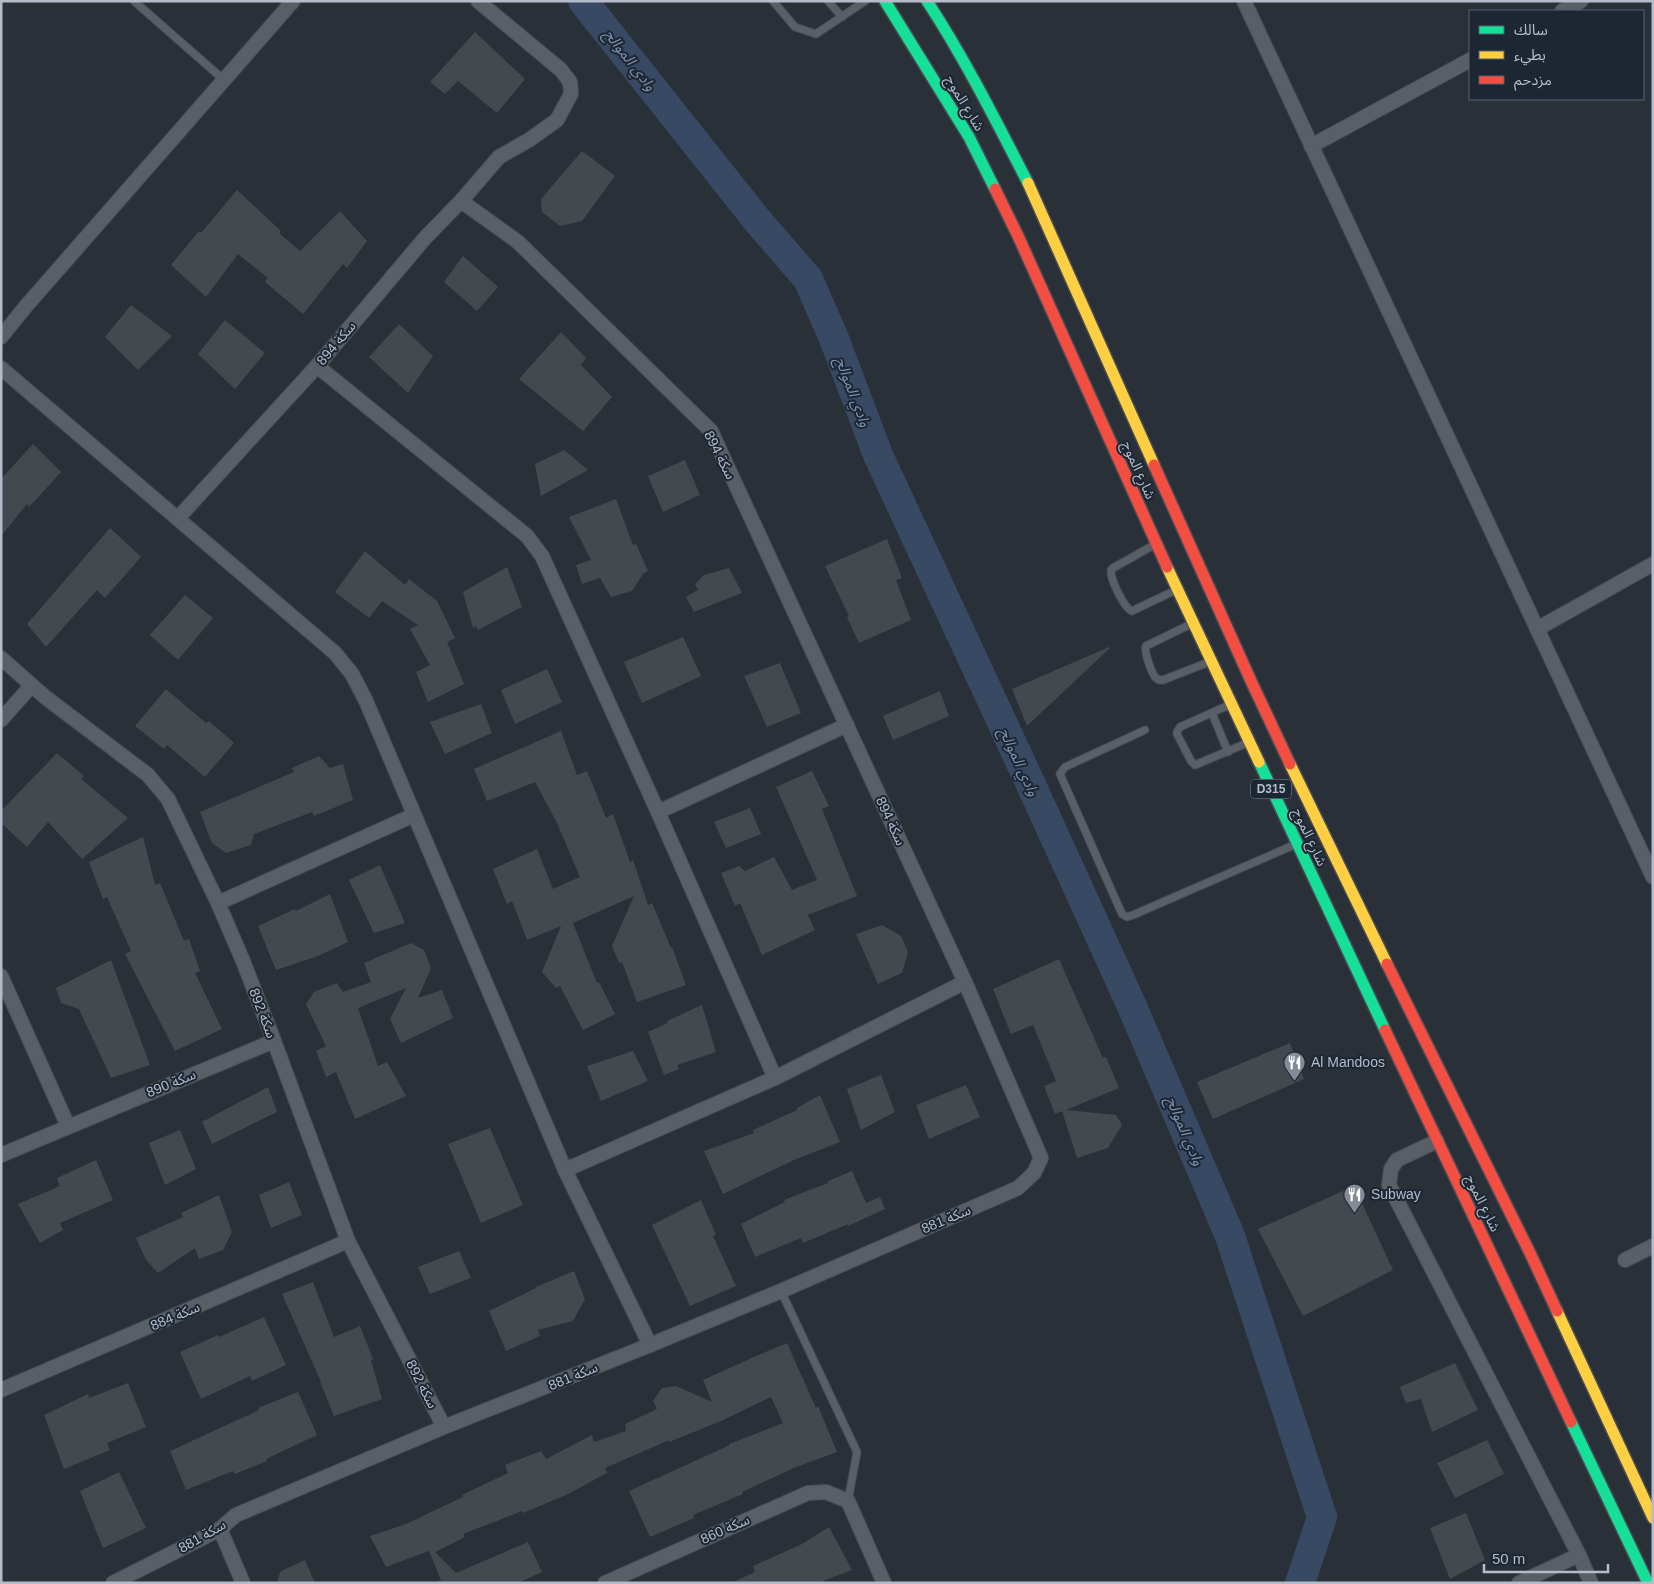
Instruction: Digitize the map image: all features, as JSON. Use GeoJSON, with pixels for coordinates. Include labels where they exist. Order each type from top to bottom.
{"type":"FeatureCollection","features":[{"type":"Feature","properties":{"kind":"main road","name":"شارع الموج"},"geometry":{"type":"LineString","coordinates":[[885,1],[969,137],[1019,238],[1156,544],[1437,1141],[1648,1583]]}},
{"type":"Feature","properties":{"kind":"main road","name":"شارع الموج"},"geometry":{"type":"LineString","coordinates":[[927,1],[980,89],[1029,185],[1272,726],[1336,861],[1531,1255],[1653,1518]]}},
{"type":"Feature","properties":{"kind":"street"},"geometry":{"type":"LineString","coordinates":[[1,337],[293,1]]}},
{"type":"Feature","properties":{"kind":"street"},"geometry":{"type":"LineString","coordinates":[[461,201],[499,157],[530,140],[557,120],[571,94],[570,82],[561,70],[478,1]]}},
{"type":"Feature","properties":{"kind":"street"},"geometry":{"type":"LineString","coordinates":[[1244,1],[1653,877]]}},
{"type":"Feature","properties":{"kind":"street"},"geometry":{"type":"LineString","coordinates":[[1564,10],[1581,1]]}},
{"type":"Feature","properties":{"kind":"street"},"geometry":{"type":"LineString","coordinates":[[1311,146],[1469,61]]}},
{"type":"Feature","properties":{"kind":"street","name":"سكة 894"},"geometry":{"type":"LineString","coordinates":[[178,518],[317,366],[425,238],[461,201],[518,242],[711,432],[966,982],[1041,1158],[1034,1173]]}},
{"type":"Feature","properties":{"kind":"street"},"geometry":{"type":"LineString","coordinates":[[317,366],[527,536],[535,545],[542,556],[658,812],[775,1078]]}},
{"type":"Feature","properties":{"kind":"street"},"geometry":{"type":"LineString","coordinates":[[1,368],[335,653],[352,674],[366,701],[565,1170],[650,1345]]}},
{"type":"Feature","properties":{"kind":"street"},"geometry":{"type":"LineString","coordinates":[[1537,630],[1653,564]]}},
{"type":"Feature","properties":{"kind":"street","name":"سكة 892"},"geometry":{"type":"LineString","coordinates":[[1,658],[32,686],[148,775],[168,799],[218,903],[243,961],[348,1241],[444,1427]]}},
{"type":"Feature","properties":{"kind":"street"},"geometry":{"type":"LineString","coordinates":[[1,720],[32,686]]}},
{"type":"Feature","properties":{"kind":"street"},"geometry":{"type":"LineString","coordinates":[[658,812],[847,725]]}},
{"type":"Feature","properties":{"kind":"street"},"geometry":{"type":"LineString","coordinates":[[218,903],[414,815]]}},
{"type":"Feature","properties":{"kind":"street"},"geometry":{"type":"LineString","coordinates":[[1,976],[68,1126]]}},
{"type":"Feature","properties":{"kind":"street"},"geometry":{"type":"LineString","coordinates":[[565,1170],[775,1078],[966,982]]}},
{"type":"Feature","properties":{"kind":"street","name":"سكة 890"},"geometry":{"type":"LineString","coordinates":[[1,1155],[274,1041]]}},
{"type":"Feature","properties":{"kind":"street"},"geometry":{"type":"LineString","coordinates":[[1437,1141],[1397,1160],[1391,1169],[1390,1185],[1579,1555],[1591,1583]]}},
{"type":"Feature","properties":{"kind":"street","name":"سكة 881"},"geometry":{"type":"LineString","coordinates":[[113,1583],[220,1529],[236,1515],[444,1427],[781,1291],[1018,1188],[1034,1173]]}},
{"type":"Feature","properties":{"kind":"street","name":"سكة 884"},"geometry":{"type":"LineString","coordinates":[[1,1390],[348,1241]]}},
{"type":"Feature","properties":{"kind":"street"},"geometry":{"type":"LineString","coordinates":[[1625,1260],[1653,1246]]}},
{"type":"Feature","properties":{"kind":"street","name":"سكة 860"},"geometry":{"type":"LineString","coordinates":[[605,1583],[620,1579],[808,1493],[826,1492],[848,1501]]}},
{"type":"Feature","properties":{"kind":"street"},"geometry":{"type":"LineString","coordinates":[[848,1501],[884,1583]]}},
{"type":"Feature","properties":{"kind":"street"},"geometry":{"type":"LineString","coordinates":[[220,1529],[243,1583]]}},
{"type":"Feature","properties":{"kind":"street"},"geometry":{"type":"LineString","coordinates":[[1519,1583],[1579,1555]]}},
{"type":"Feature","properties":{"kind":"lane"},"geometry":{"type":"LineString","coordinates":[[134,1],[224,80]]}},
{"type":"Feature","properties":{"kind":"lane"},"geometry":{"type":"LineString","coordinates":[[773,1],[795,27],[816,34],[865,1]]}},
{"type":"Feature","properties":{"kind":"lane"},"geometry":{"type":"LineString","coordinates":[[828,1],[842,17]]}},
{"type":"Feature","properties":{"kind":"lane"},"geometry":{"type":"LineString","coordinates":[[1156,544],[1113,568],[1111,570],[1111,578],[1126,607],[1132,611],[1178,589]]}},
{"type":"Feature","properties":{"kind":"lane"},"geometry":{"type":"LineString","coordinates":[[1194,623],[1146,646],[1144,649],[1145,653],[1154,675],[1156,678],[1163,680],[1212,661]]}},
{"type":"Feature","properties":{"kind":"lane"},"geometry":{"type":"LineString","coordinates":[[1231,704],[1178,729],[1178,734],[1190,761],[1195,765],[1249,742]]}},
{"type":"Feature","properties":{"kind":"lane"},"geometry":{"type":"LineString","coordinates":[[1212,712],[1228,752]]}},
{"type":"Feature","properties":{"kind":"lane"},"geometry":{"type":"LineString","coordinates":[[1145,730],[1065,766],[1060,774],[1122,914],[1127,917],[1133,915],[1297,844]]}},
{"type":"Feature","properties":{"kind":"lane"},"geometry":{"type":"LineString","coordinates":[[781,1291],[857,1452],[848,1501]]}},
{"type":"Feature","properties":{"kind":"building"},"geometry":{"type":"Polygon","coordinates":[[[475,32],[525,79],[497,113],[458,81],[445,94],[430,82],[475,32]]]}},
{"type":"Feature","properties":{"kind":"building"},"geometry":{"type":"Polygon","coordinates":[[[582,151],[615,176],[582,221],[560,226],[542,212],[541,199],[582,151]]]}},
{"type":"Feature","properties":{"kind":"building"},"geometry":{"type":"Polygon","coordinates":[[[237,190],[281,231],[279,233],[300,251],[340,211],[367,241],[347,268],[343,264],[303,314],[265,282],[268,278],[238,254],[206,297],[171,265],[237,190]]]}},
{"type":"Feature","properties":{"kind":"building"},"geometry":{"type":"Polygon","coordinates":[[[463,256],[498,287],[477,311],[444,282],[463,256]]]}},
{"type":"Feature","properties":{"kind":"building"},"geometry":{"type":"Polygon","coordinates":[[[131,305],[172,336],[138,370],[105,337],[131,305]]]}},
{"type":"Feature","properties":{"kind":"building"},"geometry":{"type":"Polygon","coordinates":[[[225,320],[265,353],[235,389],[198,354],[225,320]]]}},
{"type":"Feature","properties":{"kind":"building"},"geometry":{"type":"Polygon","coordinates":[[[399,324],[433,356],[408,393],[369,357],[399,324]]]}},
{"type":"Feature","properties":{"kind":"building"},"geometry":{"type":"Polygon","coordinates":[[[561,332],[586,358],[581,365],[612,397],[583,431],[519,379],[561,332]]]}},
{"type":"Feature","properties":{"kind":"building"},"geometry":{"type":"Polygon","coordinates":[[[33,444],[61,472],[29,507],[27,504],[1,536],[1,479],[33,444]]]}},
{"type":"Feature","properties":{"kind":"building"},"geometry":{"type":"Polygon","coordinates":[[[564,450],[588,470],[541,496],[535,464],[564,450]]]}},
{"type":"Feature","properties":{"kind":"building"},"geometry":{"type":"Polygon","coordinates":[[[685,460],[700,495],[663,512],[648,476],[685,460]]]}},
{"type":"Feature","properties":{"kind":"building"},"geometry":{"type":"Polygon","coordinates":[[[616,499],[633,545],[636,544],[648,571],[643,574],[632,591],[611,597],[600,578],[582,584],[576,565],[591,560],[569,517],[616,499]]]}},
{"type":"Feature","properties":{"kind":"building"},"geometry":{"type":"Polygon","coordinates":[[[110,528],[141,557],[105,598],[97,590],[46,647],[27,624],[110,528]]]}},
{"type":"Feature","properties":{"kind":"building"},"geometry":{"type":"Polygon","coordinates":[[[887,539],[902,578],[896,580],[911,620],[859,643],[847,617],[849,616],[825,566],[887,539]]]}},
{"type":"Feature","properties":{"kind":"building"},"geometry":{"type":"Polygon","coordinates":[[[365,551],[405,585],[409,579],[437,601],[455,638],[447,642],[464,684],[428,702],[416,672],[430,665],[410,629],[418,625],[382,601],[369,618],[335,592],[365,551]]]}},
{"type":"Feature","properties":{"kind":"building"},"geometry":{"type":"Polygon","coordinates":[[[507,567],[522,607],[478,630],[476,626],[473,628],[463,592],[507,567]]]}},
{"type":"Feature","properties":{"kind":"building"},"geometry":{"type":"Polygon","coordinates":[[[729,568],[742,593],[694,612],[686,597],[698,590],[695,584],[704,575],[729,568]]]}},
{"type":"Feature","properties":{"kind":"building"},"geometry":{"type":"Polygon","coordinates":[[[185,595],[213,618],[178,660],[150,635],[185,595]]]}},
{"type":"Feature","properties":{"kind":"building"},"geometry":{"type":"Polygon","coordinates":[[[683,637],[701,676],[642,703],[624,662],[683,637]]]}},
{"type":"Feature","properties":{"kind":"building"},"geometry":{"type":"Polygon","coordinates":[[[1110,648],[1027,726],[1012,689],[1110,648]]]}},
{"type":"Feature","properties":{"kind":"building"},"geometry":{"type":"Polygon","coordinates":[[[780,663],[801,713],[767,727],[744,676],[780,663]]]}},
{"type":"Feature","properties":{"kind":"building"},"geometry":{"type":"Polygon","coordinates":[[[547,669],[562,702],[515,724],[501,690],[547,669]]]}},
{"type":"Feature","properties":{"kind":"building"},"geometry":{"type":"Polygon","coordinates":[[[166,689],[206,723],[209,721],[234,743],[205,777],[167,745],[164,749],[135,726],[166,689]]]}},
{"type":"Feature","properties":{"kind":"building"},"geometry":{"type":"Polygon","coordinates":[[[940,691],[949,716],[893,740],[883,716],[940,691]]]}},
{"type":"Feature","properties":{"kind":"building"},"geometry":{"type":"Polygon","coordinates":[[[481,704],[492,733],[445,754],[430,722],[481,704]]]}},
{"type":"Feature","properties":{"kind":"building"},"geometry":{"type":"Polygon","coordinates":[[[561,731],[577,775],[587,771],[606,818],[613,814],[630,862],[633,860],[648,905],[652,903],[672,947],[686,985],[637,1002],[622,962],[619,963],[612,946],[634,896],[573,923],[597,983],[599,982],[615,1014],[583,1030],[560,986],[556,988],[542,972],[561,926],[527,940],[512,901],[507,904],[493,869],[537,849],[553,889],[580,877],[557,823],[535,782],[487,801],[474,769],[561,731]]]}},
{"type":"Feature","properties":{"kind":"building"},"geometry":{"type":"Polygon","coordinates":[[[57,753],[84,776],[81,779],[128,818],[82,859],[48,822],[27,847],[1,823],[1,811],[57,753]]]}},
{"type":"Feature","properties":{"kind":"building"},"geometry":{"type":"Polygon","coordinates":[[[319,756],[330,768],[343,764],[353,800],[314,816],[312,812],[254,834],[251,845],[226,853],[212,843],[200,812],[294,772],[292,768],[319,756]]]}},
{"type":"Feature","properties":{"kind":"building"},"geometry":{"type":"Polygon","coordinates":[[[812,771],[829,806],[822,809],[857,896],[808,915],[815,930],[762,955],[740,903],[735,906],[721,873],[739,866],[745,871],[774,857],[792,890],[817,880],[776,787],[812,771]]]}},
{"type":"Feature","properties":{"kind":"building"},"geometry":{"type":"Polygon","coordinates":[[[750,808],[761,834],[726,848],[714,822],[750,808]]]}},
{"type":"Feature","properties":{"kind":"building"},"geometry":{"type":"Polygon","coordinates":[[[143,837],[155,885],[160,883],[184,941],[189,939],[200,971],[195,973],[222,1029],[175,1051],[125,954],[131,951],[107,897],[103,899],[89,862],[143,837]]]}},
{"type":"Feature","properties":{"kind":"building"},"geometry":{"type":"Polygon","coordinates":[[[380,865],[405,923],[374,933],[349,880],[380,865]]]}},
{"type":"Feature","properties":{"kind":"building"},"geometry":{"type":"Polygon","coordinates":[[[330,894],[348,942],[318,956],[276,970],[258,926],[295,909],[296,911],[330,894]]]}},
{"type":"Feature","properties":{"kind":"building"},"geometry":{"type":"Polygon","coordinates":[[[882,925],[901,936],[908,952],[902,973],[878,984],[856,934],[882,925]]]}},
{"type":"Feature","properties":{"kind":"building"},"geometry":{"type":"Polygon","coordinates":[[[411,943],[424,950],[431,968],[418,998],[442,990],[453,1018],[401,1043],[390,1019],[406,988],[358,1008],[378,1066],[387,1062],[406,1096],[355,1119],[336,1072],[326,1077],[316,1051],[326,1046],[306,1004],[314,992],[337,983],[343,992],[371,982],[364,963],[411,943]]]}},
{"type":"Feature","properties":{"kind":"building"},"geometry":{"type":"Polygon","coordinates":[[[1059,959],[1103,1058],[1106,1057],[1119,1088],[1066,1110],[1116,1115],[1122,1125],[1108,1148],[1077,1158],[1062,1111],[1055,1114],[1044,1086],[1056,1081],[1033,1025],[1011,1034],[993,989],[1059,959]]]}},
{"type":"Feature","properties":{"kind":"building"},"geometry":{"type":"Polygon","coordinates":[[[111,960],[150,1065],[111,1078],[79,1009],[61,1003],[56,988],[111,960]]]}},
{"type":"Feature","properties":{"kind":"building"},"geometry":{"type":"Polygon","coordinates":[[[702,1005],[716,1052],[677,1065],[679,1069],[664,1075],[648,1032],[702,1005]]]}},
{"type":"Feature","properties":{"kind":"building"},"geometry":{"type":"Polygon","coordinates":[[[1290,1043],[1304,1079],[1213,1119],[1197,1082],[1290,1043]]]}},
{"type":"Feature","properties":{"kind":"building"},"geometry":{"type":"Polygon","coordinates":[[[633,1051],[648,1081],[601,1101],[587,1066],[633,1051]]]}},
{"type":"Feature","properties":{"kind":"building"},"geometry":{"type":"Polygon","coordinates":[[[881,1075],[895,1112],[861,1130],[847,1089],[881,1075]]]}},
{"type":"Feature","properties":{"kind":"building"},"geometry":{"type":"Polygon","coordinates":[[[966,1085],[980,1117],[929,1139],[916,1105],[966,1085]]]}},
{"type":"Feature","properties":{"kind":"building"},"geometry":{"type":"Polygon","coordinates":[[[268,1087],[277,1112],[212,1144],[202,1122],[268,1087]]]}},
{"type":"Feature","properties":{"kind":"building"},"geometry":{"type":"Polygon","coordinates":[[[820,1095],[840,1142],[794,1160],[723,1194],[704,1151],[754,1133],[753,1130],[797,1110],[797,1108],[820,1095]]]}},
{"type":"Feature","properties":{"kind":"building"},"geometry":{"type":"Polygon","coordinates":[[[490,1128],[523,1205],[481,1223],[448,1144],[490,1128]]]}},
{"type":"Feature","properties":{"kind":"building"},"geometry":{"type":"Polygon","coordinates":[[[180,1130],[196,1169],[165,1185],[149,1143],[180,1130]]]}},
{"type":"Feature","properties":{"kind":"building"},"geometry":{"type":"Polygon","coordinates":[[[96,1160],[113,1200],[60,1223],[63,1230],[40,1243],[18,1204],[60,1186],[57,1178],[96,1160]]]}},
{"type":"Feature","properties":{"kind":"building"},"geometry":{"type":"Polygon","coordinates":[[[852,1171],[866,1203],[880,1197],[885,1209],[848,1226],[848,1224],[803,1243],[801,1238],[755,1257],[741,1224],[785,1202],[784,1200],[828,1183],[828,1181],[852,1171]]]}},
{"type":"Feature","properties":{"kind":"building"},"geometry":{"type":"Polygon","coordinates":[[[289,1182],[302,1215],[271,1228],[259,1195],[289,1182]]]}},
{"type":"Feature","properties":{"kind":"building"},"geometry":{"type":"Polygon","coordinates":[[[1354,1186],[1393,1270],[1303,1316],[1258,1229],[1354,1186]]]}},
{"type":"Feature","properties":{"kind":"building"},"geometry":{"type":"Polygon","coordinates":[[[219,1195],[232,1232],[223,1250],[199,1259],[195,1248],[158,1273],[146,1260],[136,1238],[183,1217],[181,1213],[219,1195]]]}},
{"type":"Feature","properties":{"kind":"building"},"geometry":{"type":"Polygon","coordinates":[[[701,1200],[716,1235],[713,1236],[736,1286],[690,1306],[652,1225],[701,1200]]]}},
{"type":"Feature","properties":{"kind":"building"},"geometry":{"type":"Polygon","coordinates":[[[459,1251],[471,1278],[430,1294],[418,1267],[459,1251]]]}},
{"type":"Feature","properties":{"kind":"building"},"geometry":{"type":"Polygon","coordinates":[[[574,1271],[585,1299],[573,1321],[538,1330],[540,1336],[506,1351],[489,1311],[536,1287],[574,1271]]]}},
{"type":"Feature","properties":{"kind":"building"},"geometry":{"type":"Polygon","coordinates":[[[313,1282],[334,1337],[360,1326],[373,1359],[371,1360],[382,1399],[334,1416],[282,1294],[313,1282]]]}},
{"type":"Feature","properties":{"kind":"building"},"geometry":{"type":"Polygon","coordinates":[[[264,1317],[286,1365],[252,1381],[250,1376],[201,1399],[180,1352],[264,1317]]]}},
{"type":"Feature","properties":{"kind":"building"},"geometry":{"type":"Polygon","coordinates":[[[787,1343],[816,1408],[818,1406],[837,1452],[794,1468],[742,1492],[743,1494],[693,1515],[694,1518],[650,1537],[629,1491],[729,1444],[783,1423],[771,1397],[721,1421],[669,1442],[669,1440],[605,1468],[607,1473],[566,1495],[523,1513],[522,1511],[463,1534],[465,1537],[435,1552],[456,1573],[528,1542],[542,1572],[518,1583],[434,1583],[441,1580],[429,1551],[386,1567],[370,1536],[406,1524],[463,1497],[462,1495],[508,1473],[505,1465],[541,1451],[546,1459],[592,1435],[594,1442],[626,1431],[625,1424],[657,1409],[653,1401],[662,1388],[676,1386],[712,1402],[703,1380],[787,1343]]]}},
{"type":"Feature","properties":{"kind":"building"},"geometry":{"type":"Polygon","coordinates":[[[1455,1363],[1478,1410],[1432,1432],[1421,1399],[1406,1403],[1400,1387],[1455,1363]]]}},
{"type":"Feature","properties":{"kind":"building"},"geometry":{"type":"Polygon","coordinates":[[[128,1383],[146,1427],[107,1443],[110,1450],[64,1469],[44,1415],[88,1394],[89,1398],[128,1383]]]}},
{"type":"Feature","properties":{"kind":"building"},"geometry":{"type":"Polygon","coordinates":[[[298,1392],[317,1435],[266,1459],[267,1461],[235,1474],[233,1471],[186,1490],[170,1451],[259,1410],[258,1408],[298,1392]]]}},
{"type":"Feature","properties":{"kind":"building"},"geometry":{"type":"Polygon","coordinates":[[[1487,1440],[1504,1474],[1455,1498],[1437,1463],[1487,1440]]]}},
{"type":"Feature","properties":{"kind":"building"},"geometry":{"type":"Polygon","coordinates":[[[119,1472],[146,1528],[103,1548],[80,1491],[119,1472]]]}},
{"type":"Feature","properties":{"kind":"building"},"geometry":{"type":"Polygon","coordinates":[[[1466,1513],[1485,1560],[1450,1579],[1430,1528],[1466,1513]]]}},
{"type":"Feature","properties":{"kind":"building"},"geometry":{"type":"Polygon","coordinates":[[[829,1527],[852,1570],[818,1583],[731,1583],[755,1572],[753,1566],[802,1544],[829,1527]]]}},
{"type":"Feature","properties":{"kind":"building"},"geometry":{"type":"Polygon","coordinates":[[[305,1560],[315,1583],[276,1583],[281,1571],[305,1560]]]}},
{"type":"Feature","properties":{"kind":"waterway","name":"وادي الموالح"},"geometry":{"type":"LineString","coordinates":[[583,1],[757,220],[808,279],[833,336],[878,455],[1131,1004],[1230,1236],[1322,1517],[1300,1583]]}},
{"type":"Feature","properties":{"kind":"traffic: fast"},"geometry":{"type":"LineString","coordinates":[[885,1],[969,137],[995,189]]}},
{"type":"Feature","properties":{"kind":"traffic: fast"},"geometry":{"type":"LineString","coordinates":[[927,1],[992,113],[1028,183]]}},
{"type":"Feature","properties":{"kind":"traffic: fast"},"geometry":{"type":"LineString","coordinates":[[1259,762],[1385,1030]]}},
{"type":"Feature","properties":{"kind":"traffic: fast"},"geometry":{"type":"LineString","coordinates":[[1571,1422],[1648,1583]]}},
{"type":"Feature","properties":{"kind":"traffic: slow"},"geometry":{"type":"LineString","coordinates":[[1028,183],[1154,465]]}},
{"type":"Feature","properties":{"kind":"traffic: slow"},"geometry":{"type":"LineString","coordinates":[[1167,567],[1259,762]]}},
{"type":"Feature","properties":{"kind":"traffic: slow"},"geometry":{"type":"LineString","coordinates":[[1290,764],[1387,964]]}},
{"type":"Feature","properties":{"kind":"traffic: slow"},"geometry":{"type":"LineString","coordinates":[[1557,1311],[1653,1518]]}},
{"type":"Feature","properties":{"kind":"traffic: jam"},"geometry":{"type":"LineString","coordinates":[[995,189],[1019,238],[1167,567]]}},
{"type":"Feature","properties":{"kind":"traffic: jam"},"geometry":{"type":"LineString","coordinates":[[1154,465],[1290,764]]}},
{"type":"Feature","properties":{"kind":"traffic: jam"},"geometry":{"type":"LineString","coordinates":[[1387,964],[1557,1311]]}},
{"type":"Feature","properties":{"kind":"traffic: jam"},"geometry":{"type":"LineString","coordinates":[[1385,1030],[1571,1422]]}},
{"type":"Feature","properties":{"kind":"place","name":"Al Mandoos"},"geometry":{"type":"Point","coordinates":[1295,1081]}},
{"type":"Feature","properties":{"kind":"place","name":"Subway"},"geometry":{"type":"Point","coordinates":[1355,1213]}}]}
